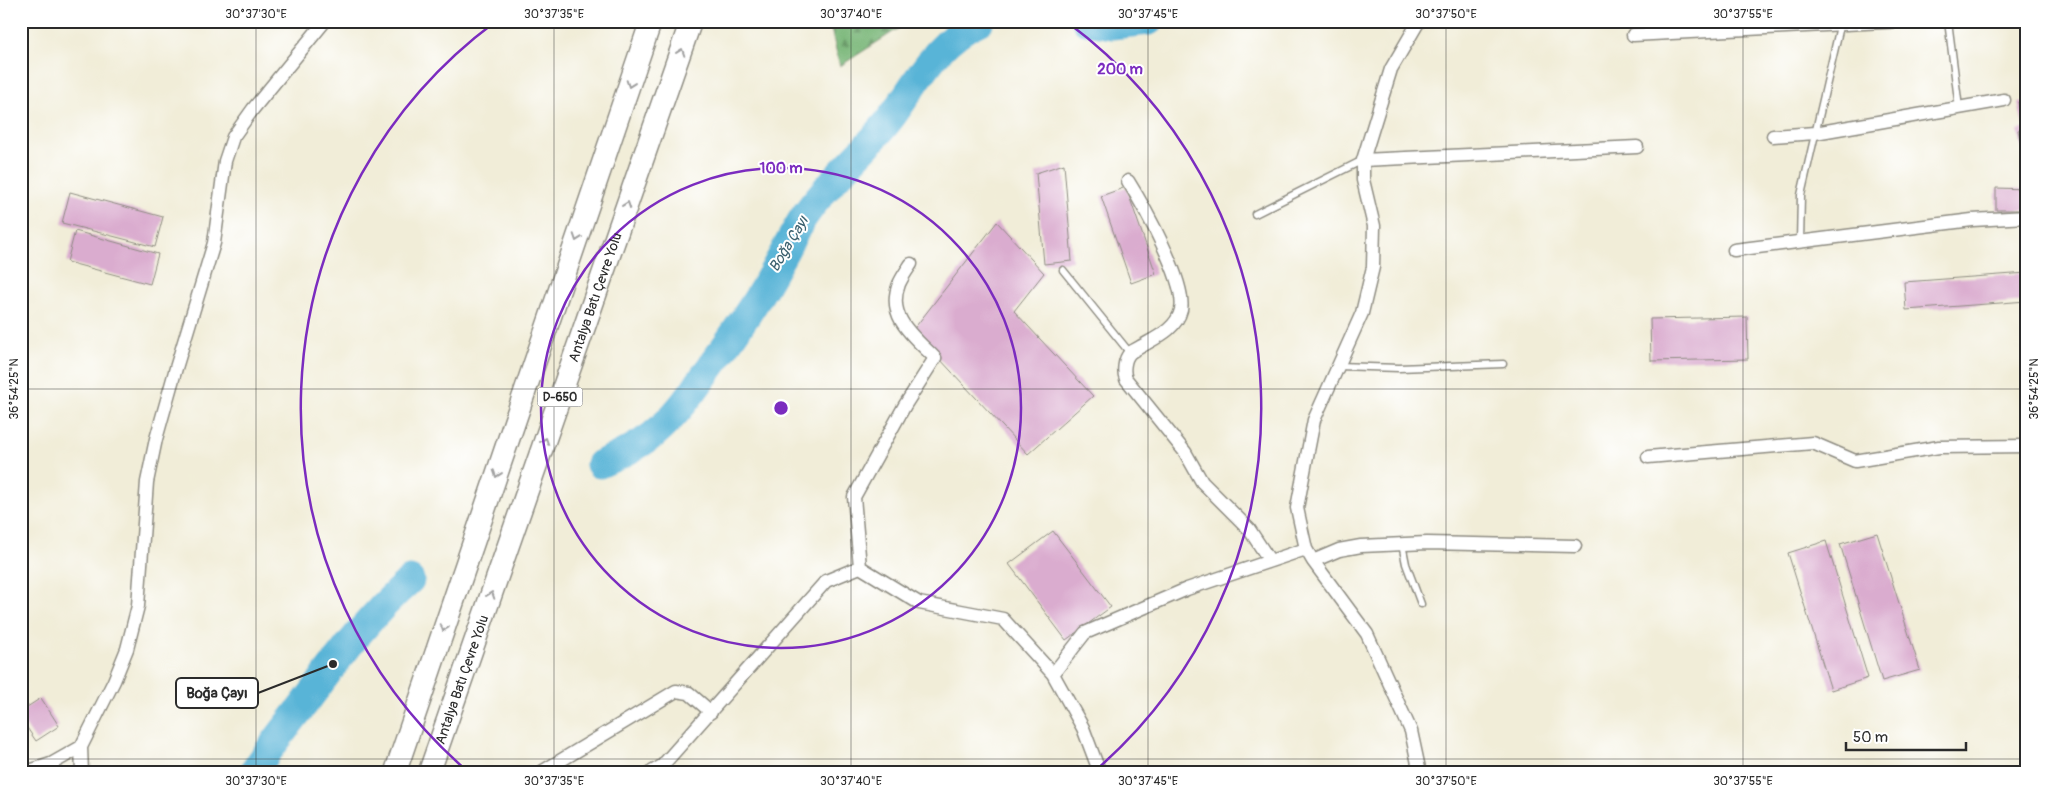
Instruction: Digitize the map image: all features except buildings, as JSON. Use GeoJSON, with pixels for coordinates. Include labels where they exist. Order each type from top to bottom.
{"type":"FeatureCollection","features":[{"type":"Feature","properties":{"kind":"highway"},"geometry":{"type":"LineString","coordinates":[[395,773],[651,21]]}},
{"type":"Feature","properties":{"kind":"highway","name":"Antalya Batı Çevre Yolu"},"geometry":{"type":"LineString","coordinates":[[429,773],[691,21]]}},
{"type":"Feature","properties":{"kind":"street"},"geometry":{"type":"LineString","coordinates":[[82,773],[81,747],[114,681],[126,649],[138,606],[147,482],[156,439],[214,243],[225,161],[233,137],[253,109],[325,21]]}},
{"type":"Feature","properties":{"kind":"street"},"geometry":{"type":"LineString","coordinates":[[1419,21],[1391,69],[1363,160],[1363,180],[1374,226],[1373,267],[1362,313],[1314,420],[1297,508],[1306,549],[1366,634],[1411,731],[1420,773]]}},
{"type":"Feature","properties":{"kind":"street"},"geometry":{"type":"LineString","coordinates":[[1633,35],[1840,26],[1904,21]]}},
{"type":"Feature","properties":{"kind":"street"},"geometry":{"type":"LineString","coordinates":[[1773,136],[1815,133],[2004,100]]}},
{"type":"Feature","properties":{"kind":"street"},"geometry":{"type":"LineString","coordinates":[[1363,160],[1637,147]]}},
{"type":"Feature","properties":{"kind":"street"},"geometry":{"type":"LineString","coordinates":[[1128,181],[1146,211],[1174,275],[1181,304],[1179,316],[1169,329],[1130,353],[1125,366],[1126,379],[1185,452],[1202,482],[1249,529],[1270,561]]}},
{"type":"Feature","properties":{"kind":"street"},"geometry":{"type":"LineString","coordinates":[[1734,250],[1972,220],[2027,217]]}},
{"type":"Feature","properties":{"kind":"street"},"geometry":{"type":"LineString","coordinates":[[860,566],[854,497],[905,405],[935,358],[907,330],[899,319],[896,309],[895,298],[899,284],[911,264]]}},
{"type":"Feature","properties":{"kind":"street"},"geometry":{"type":"LineString","coordinates":[[1648,457],[1813,443],[1855,461],[1939,447],[2027,446]]}},
{"type":"Feature","properties":{"kind":"street"},"geometry":{"type":"LineString","coordinates":[[1313,561],[1339,550],[1361,546],[1427,542],[1575,546]]}},
{"type":"Feature","properties":{"kind":"street"},"geometry":{"type":"LineString","coordinates":[[1053,674],[1086,633],[1187,589],[1306,549]]}},
{"type":"Feature","properties":{"kind":"street"},"geometry":{"type":"LineString","coordinates":[[860,566],[919,603],[1004,618],[1053,674],[1083,728],[1100,773]]}},
{"type":"Feature","properties":{"kind":"street"},"geometry":{"type":"LineString","coordinates":[[650,773],[662,766],[826,581],[860,566]]}},
{"type":"Feature","properties":{"kind":"street"},"geometry":{"type":"LineString","coordinates":[[540,773],[676,691],[689,693],[711,712]]}},
{"type":"Feature","properties":{"kind":"street"},"geometry":{"type":"LineString","coordinates":[[23,773],[51,764],[81,747]]}},
{"type":"Feature","properties":{"kind":"lane"},"geometry":{"type":"LineString","coordinates":[[1948,21],[1959,108]]}},
{"type":"Feature","properties":{"kind":"lane"},"geometry":{"type":"LineString","coordinates":[[1800,242],[1801,195],[1810,149],[1840,26]]}},
{"type":"Feature","properties":{"kind":"lane"},"geometry":{"type":"LineString","coordinates":[[1255,214],[1363,160]]}},
{"type":"Feature","properties":{"kind":"lane"},"geometry":{"type":"LineString","coordinates":[[1063,270],[1130,353]]}},
{"type":"Feature","properties":{"kind":"lane"},"geometry":{"type":"LineString","coordinates":[[1338,366],[1399,368],[1503,364]]}},
{"type":"Feature","properties":{"kind":"lane"},"geometry":{"type":"LineString","coordinates":[[1402,544],[1406,564],[1421,604]]}},
{"type":"Feature","properties":{"kind":"green space"},"geometry":{"type":"Polygon","coordinates":[[[829,21],[910,21],[840,66],[829,21]]]}},
{"type":"Feature","properties":{"kind":"waterway","name":"Boğa Çayı"},"geometry":{"type":"LineString","coordinates":[[600,464],[628,451],[653,435],[676,412],[746,316],[800,223],[813,205],[880,132],[939,51],[951,39],[980,21]]}},
{"type":"Feature","properties":{"kind":"waterway","name":"Boğa Çayı"},"geometry":{"type":"LineString","coordinates":[[1086,21],[1112,25],[1149,21]]}},
{"type":"Feature","properties":{"kind":"waterway","name":"Boğa Çayı"},"geometry":{"type":"LineString","coordinates":[[253,773],[275,741],[348,646],[384,605],[410,580]]}},
{"type":"Feature","properties":{"kind":"place","name":"Boğa Çayı"},"geometry":{"type":"Point","coordinates":[333,664]}}]}
